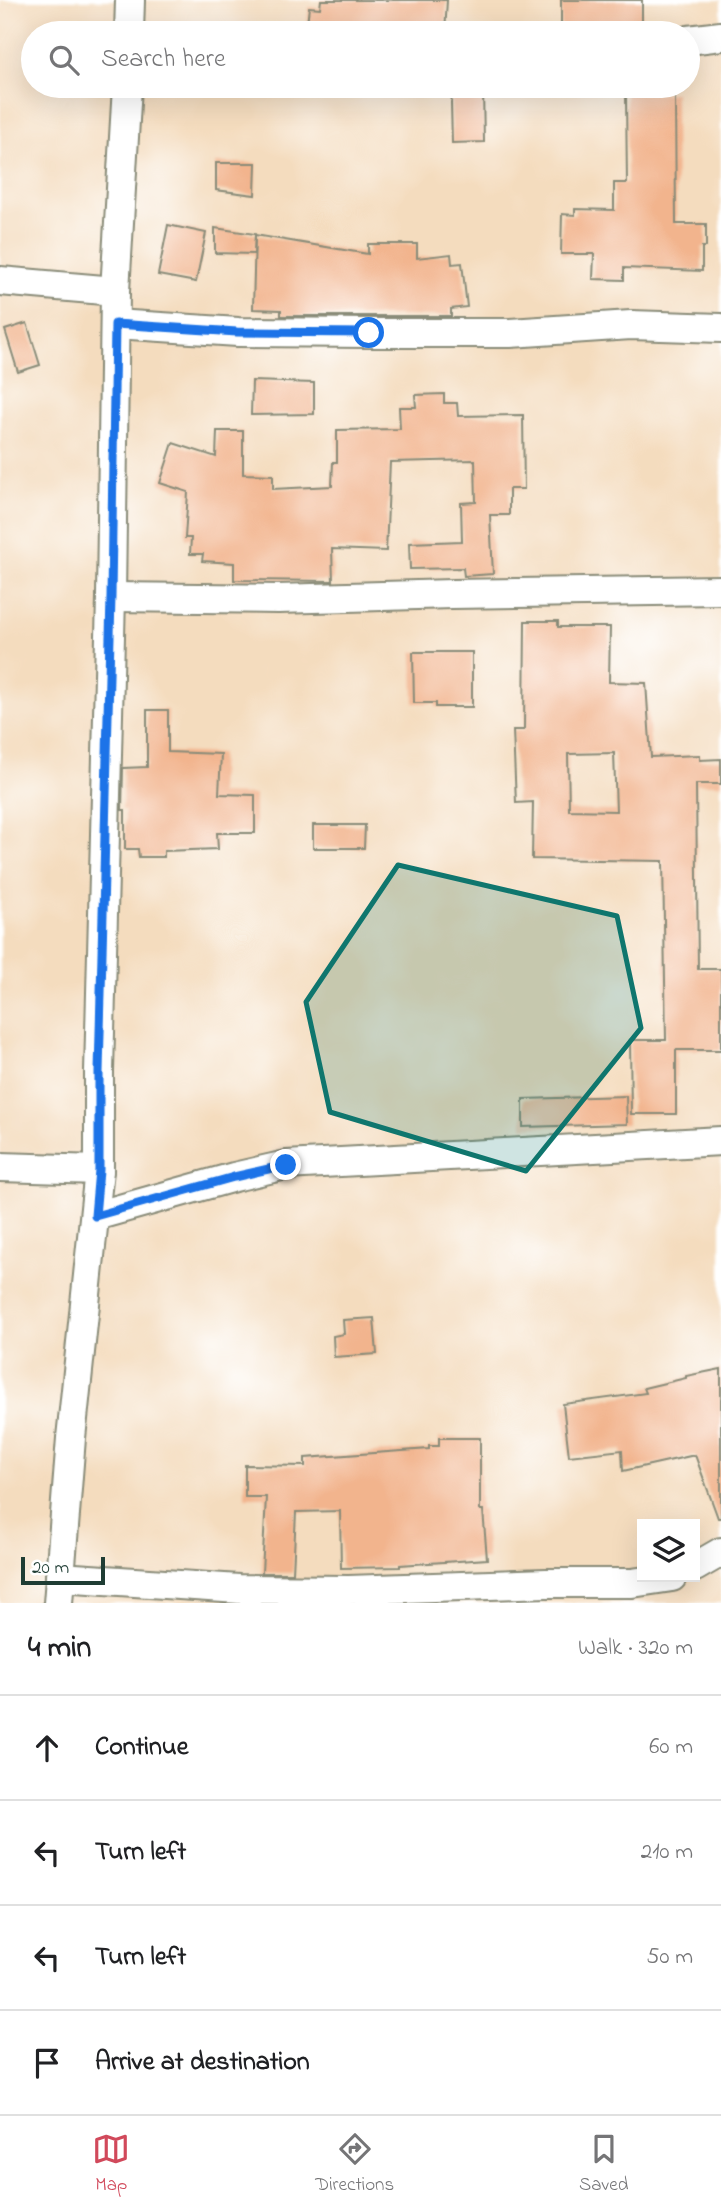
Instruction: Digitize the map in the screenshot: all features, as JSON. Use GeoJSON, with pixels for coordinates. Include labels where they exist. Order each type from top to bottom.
{"type":"FeatureCollection","features":[{"type":"Feature","properties":{"kind":"street"},"geometry":{"type":"LineString","coordinates":[[130,0],[130,21]]}},
{"type":"Feature","properties":{"kind":"street"},"geometry":{"type":"LineString","coordinates":[[700,39],[721,36]]}},
{"type":"Feature","properties":{"kind":"street"},"geometry":{"type":"LineString","coordinates":[[126,98],[115,291],[99,1170],[71,1437],[59,1590],[349,1590],[639,1582]]}},
{"type":"Feature","properties":{"kind":"street"},"geometry":{"type":"LineString","coordinates":[[0,281],[115,291]]}},
{"type":"Feature","properties":{"kind":"street"},"geometry":{"type":"LineString","coordinates":[[115,324],[237,332],[356,333],[509,333],[631,325],[721,328]]}},
{"type":"Feature","properties":{"kind":"street"},"geometry":{"type":"LineString","coordinates":[[111,597],[278,599],[721,590]]}},
{"type":"Feature","properties":{"kind":"street"},"geometry":{"type":"LineString","coordinates":[[95,1216],[286,1165],[721,1142]]}},
{"type":"Feature","properties":{"kind":"street"},"geometry":{"type":"LineString","coordinates":[[0,1167],[99,1170]]}},
{"type":"Feature","properties":{"kind":"street"},"geometry":{"type":"LineString","coordinates":[[700,1564],[721,1552]]}},
{"type":"Feature","properties":{"kind":"highlighted area"},"geometry":{"type":"Polygon","coordinates":[[[398,865],[617,916],[641,1028],[526,1171],[330,1112],[306,1002],[398,865]]]}},
{"type":"Feature","properties":{"kind":"building"},"geometry":{"type":"Polygon","coordinates":[[[321,0],[447,0],[446,21],[307,21],[309,7],[320,8],[321,0]]]}},
{"type":"Feature","properties":{"kind":"building"},"geometry":{"type":"Polygon","coordinates":[[[561,0],[642,0],[642,21],[561,21],[561,0]]]}},
{"type":"Feature","properties":{"kind":"building"},"geometry":{"type":"Polygon","coordinates":[[[452,98],[483,98],[484,142],[452,143],[452,98]]]}},
{"type":"Feature","properties":{"kind":"building"},"geometry":{"type":"Polygon","coordinates":[[[626,98],[675,98],[676,224],[706,224],[702,271],[624,268],[624,280],[593,279],[594,254],[561,254],[562,214],[575,215],[575,209],[614,210],[614,183],[627,183],[626,98]]]}},
{"type":"Feature","properties":{"kind":"building"},"geometry":{"type":"Polygon","coordinates":[[[216,163],[256,163],[255,195],[216,190],[216,163]]]}},
{"type":"Feature","properties":{"kind":"building"},"geometry":{"type":"Polygon","coordinates":[[[168,225],[206,233],[196,282],[158,275],[168,225]]]}},
{"type":"Feature","properties":{"kind":"building"},"geometry":{"type":"Polygon","coordinates":[[[215,228],[255,234],[254,254],[215,253],[215,228]]]}},
{"type":"Feature","properties":{"kind":"building"},"geometry":{"type":"Polygon","coordinates":[[[255,235],[368,254],[368,244],[417,244],[417,258],[451,254],[452,264],[462,263],[467,307],[451,309],[451,316],[281,316],[281,310],[253,309],[255,235]]]}},
{"type":"Feature","properties":{"kind":"building"},"geometry":{"type":"Polygon","coordinates":[[[27,323],[40,365],[18,372],[5,330],[27,323]]]}},
{"type":"Feature","properties":{"kind":"building"},"geometry":{"type":"Polygon","coordinates":[[[252,381],[314,383],[314,414],[251,415],[252,381]]]}},
{"type":"Feature","properties":{"kind":"building"},"geometry":{"type":"Polygon","coordinates":[[[444,394],[444,403],[457,403],[458,416],[523,415],[524,489],[509,489],[509,515],[490,515],[493,574],[464,576],[463,568],[410,569],[409,543],[462,541],[461,503],[476,502],[475,460],[390,462],[386,551],[332,549],[333,581],[234,580],[234,563],[202,561],[203,554],[190,554],[191,538],[185,538],[188,492],[160,483],[173,443],[216,457],[217,431],[243,431],[243,474],[273,475],[273,489],[332,486],[333,462],[337,462],[337,430],[400,429],[399,407],[416,407],[415,395],[444,394]]]}},
{"type":"Feature","properties":{"kind":"building"},"geometry":{"type":"Polygon","coordinates":[[[525,621],[558,621],[558,627],[610,627],[609,682],[646,683],[651,757],[700,755],[700,760],[721,759],[721,784],[696,784],[698,969],[721,969],[721,1050],[676,1050],[676,1114],[631,1114],[630,1040],[666,1040],[663,861],[532,859],[533,802],[516,803],[513,730],[524,730],[525,621]],[[614,753],[568,754],[569,810],[616,811],[614,753]]]}},
{"type":"Feature","properties":{"kind":"building"},"geometry":{"type":"Polygon","coordinates":[[[413,652],[472,652],[472,707],[436,707],[436,703],[414,703],[413,652]]]}},
{"type":"Feature","properties":{"kind":"building"},"geometry":{"type":"Polygon","coordinates":[[[147,710],[168,710],[168,752],[221,754],[219,794],[255,795],[255,833],[217,833],[218,849],[164,851],[164,857],[139,857],[138,849],[125,849],[123,768],[147,767],[147,710]]]}},
{"type":"Feature","properties":{"kind":"building"},"geometry":{"type":"Polygon","coordinates":[[[313,825],[365,825],[364,848],[313,848],[313,825]]]}},
{"type":"Feature","properties":{"kind":"building"},"geometry":{"type":"Polygon","coordinates":[[[626,1096],[627,1124],[523,1127],[523,1099],[626,1096]]]}},
{"type":"Feature","properties":{"kind":"building"},"geometry":{"type":"Polygon","coordinates":[[[374,1318],[377,1354],[334,1357],[333,1336],[344,1334],[343,1320],[374,1318]]]}},
{"type":"Feature","properties":{"kind":"building"},"geometry":{"type":"Polygon","coordinates":[[[721,1369],[721,1518],[718,1518],[695,1455],[623,1471],[622,1450],[569,1456],[563,1404],[646,1393],[644,1388],[721,1369]]]}},
{"type":"Feature","properties":{"kind":"building"},"geometry":{"type":"Polygon","coordinates":[[[439,1438],[480,1438],[480,1510],[483,1510],[487,1559],[400,1567],[341,1568],[340,1511],[296,1512],[293,1573],[262,1573],[266,1497],[245,1497],[245,1465],[305,1466],[305,1458],[429,1449],[429,1446],[439,1446],[439,1438]]]}},
{"type":"Feature","properties":{"kind":"route"},"geometry":{"type":"LineString","coordinates":[[286,1165],[95,1216],[99,1170],[115,324],[237,332],[369,333]]}}]}
